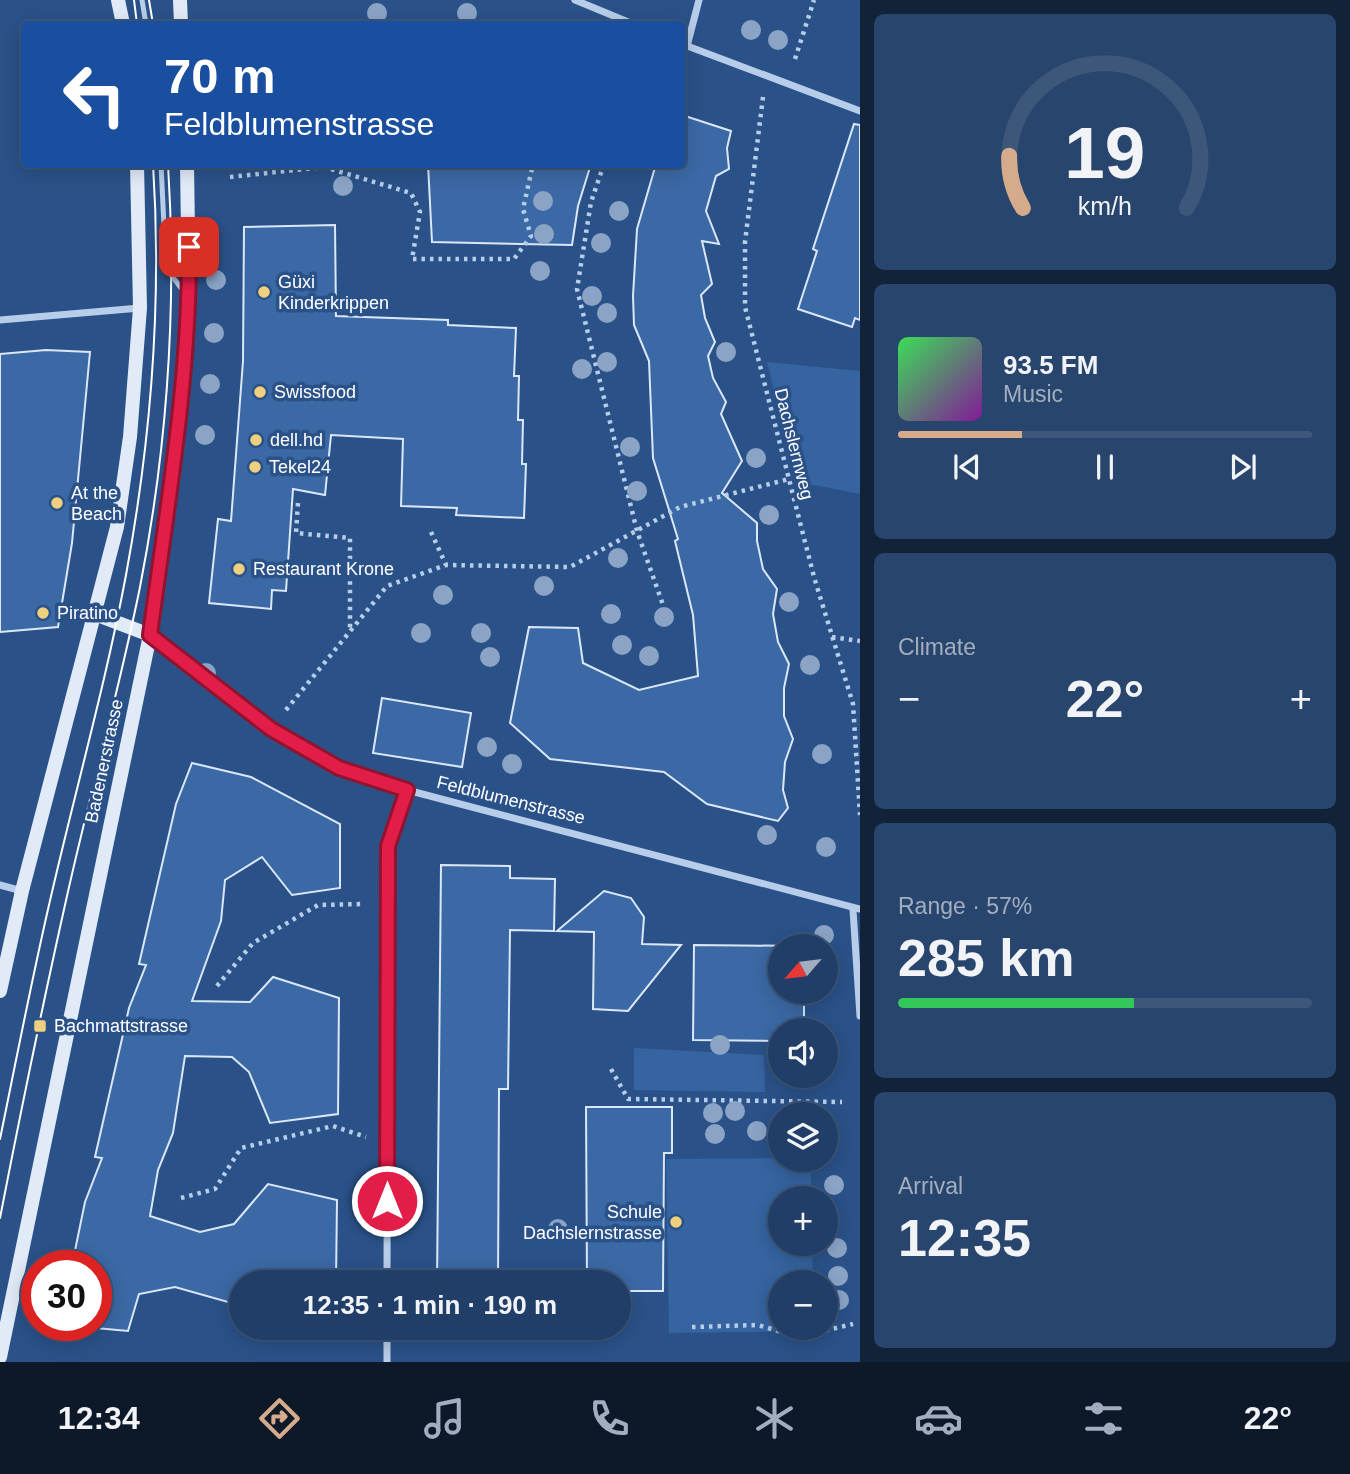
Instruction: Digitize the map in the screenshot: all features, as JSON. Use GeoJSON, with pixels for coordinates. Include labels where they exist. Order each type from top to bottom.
{"type":"FeatureCollection","features":[{"type":"Feature","properties":{"kind":"street"},"geometry":{"type":"LineString","coordinates":[[118,0],[122,21]]}},
{"type":"Feature","properties":{"kind":"street"},"geometry":{"type":"LineString","coordinates":[[180,0],[181,21]]}},
{"type":"Feature","properties":{"kind":"street"},"geometry":{"type":"LineString","coordinates":[[575,0],[626,21]]}},
{"type":"Feature","properties":{"kind":"street"},"geometry":{"type":"LineString","coordinates":[[686,42],[699,0]]}},
{"type":"Feature","properties":{"kind":"street"},"geometry":{"type":"LineString","coordinates":[[686,45],[860,111]]}},
{"type":"Feature","properties":{"kind":"street"},"geometry":{"type":"LineString","coordinates":[[0,991],[22,891],[92,613],[117,527],[130,437],[140,308],[137,168]]}},
{"type":"Feature","properties":{"kind":"street","name":"Badenerstrasse"},"geometry":{"type":"LineString","coordinates":[[0,1357],[150,635],[182,398],[189,298],[187,168]]}},
{"type":"Feature","properties":{"kind":"street"},"geometry":{"type":"LineString","coordinates":[[0,320],[140,308]]}},
{"type":"Feature","properties":{"kind":"street"},"geometry":{"type":"LineString","coordinates":[[92,613],[150,635]]}},
{"type":"Feature","properties":{"kind":"street","name":"Feldblumenstrasse"},"geometry":{"type":"LineString","coordinates":[[150,635],[271,729],[339,768],[407,790],[573,832],[857,910]]}},
{"type":"Feature","properties":{"kind":"street"},"geometry":{"type":"LineString","coordinates":[[387,1270],[388,846],[407,790]]}},
{"type":"Feature","properties":{"kind":"street"},"geometry":{"type":"LineString","coordinates":[[0,885],[22,891]]}},
{"type":"Feature","properties":{"kind":"street"},"geometry":{"type":"LineString","coordinates":[[857,910],[860,1016]]}},
{"type":"Feature","properties":{"kind":"street"},"geometry":{"type":"LineString","coordinates":[[387,1340],[387,1362]]}},
{"type":"Feature","properties":{"kind":"lane"},"geometry":{"type":"LineString","coordinates":[[142,0],[146,21]]}},
{"type":"Feature","properties":{"kind":"lane"},"geometry":{"type":"LineString","coordinates":[[161,168],[166,268],[189,298]]}},
{"type":"Feature","properties":{"kind":"path"},"geometry":{"type":"LineString","coordinates":[[794,59],[814,0]]}},
{"type":"Feature","properties":{"kind":"path","name":"Dachslernweg"},"geometry":{"type":"LineString","coordinates":[[768,76],[762,101],[745,242],[745,307],[789,479],[853,704],[860,815]]}},
{"type":"Feature","properties":{"kind":"path"},"geometry":{"type":"LineString","coordinates":[[230,177],[315,168]]}},
{"type":"Feature","properties":{"kind":"path"},"geometry":{"type":"LineString","coordinates":[[328,168],[411,192],[420,212],[412,259],[514,259],[531,236],[523,209],[532,168]]}},
{"type":"Feature","properties":{"kind":"path"},"geometry":{"type":"LineString","coordinates":[[603,168],[591,202],[577,289],[637,531],[663,605]]}},
{"type":"Feature","properties":{"kind":"path"},"geometry":{"type":"LineString","coordinates":[[286,710],[350,628],[387,586],[446,565],[570,567],[680,507],[789,479]]}},
{"type":"Feature","properties":{"kind":"path"},"geometry":{"type":"LineString","coordinates":[[298,503],[296,533],[349,538],[350,628]]}},
{"type":"Feature","properties":{"kind":"path"},"geometry":{"type":"LineString","coordinates":[[431,532],[446,565]]}},
{"type":"Feature","properties":{"kind":"path"},"geometry":{"type":"LineString","coordinates":[[832,637],[860,641]]}},
{"type":"Feature","properties":{"kind":"path"},"geometry":{"type":"LineString","coordinates":[[217,986],[253,943],[318,905],[369,904]]}},
{"type":"Feature","properties":{"kind":"path"},"geometry":{"type":"LineString","coordinates":[[611,1069],[628,1099],[842,1102]]}},
{"type":"Feature","properties":{"kind":"path"},"geometry":{"type":"LineString","coordinates":[[181,1198],[215,1189],[241,1148],[333,1126],[367,1137]]}},
{"type":"Feature","properties":{"kind":"path"},"geometry":{"type":"LineString","coordinates":[[692,1327],[758,1325],[798,1337],[853,1324]]}},
{"type":"Feature","properties":{"kind":"shaded area"},"geometry":{"type":"Polygon","coordinates":[[[767,362],[860,371],[860,494],[804,483],[778,406],[767,362]]]}},
{"type":"Feature","properties":{"kind":"shaded area"},"geometry":{"type":"Polygon","coordinates":[[[634,1048],[764,1055],[765,1092],[634,1090],[634,1048]]]}},
{"type":"Feature","properties":{"kind":"shaded area"},"geometry":{"type":"Polygon","coordinates":[[[768,1158],[768,1172],[811,1172],[811,1186],[768,1186],[768,1256],[812,1256],[813,1270],[768,1270],[768,1332],[669,1333],[666,1159],[768,1158]]]}},
{"type":"Feature","properties":{"kind":"building"},"geometry":{"type":"Polygon","coordinates":[[[686,116],[731,131],[727,148],[729,169],[716,176],[706,211],[719,244],[702,241],[712,284],[701,295],[705,318],[715,342],[708,356],[713,378],[726,402],[721,414],[742,461],[722,493],[757,523],[757,541],[763,569],[777,589],[773,614],[778,642],[789,664],[784,688],[784,716],[793,739],[785,762],[783,790],[788,808],[778,821],[707,804],[664,772],[550,759],[510,723],[529,627],[578,628],[583,663],[639,690],[698,676],[693,615],[675,541],[678,539],[653,458],[649,361],[634,325],[637,229],[655,168],[686,168],[686,116]]]}},
{"type":"Feature","properties":{"kind":"building"},"geometry":{"type":"Polygon","coordinates":[[[854,124],[860,125],[860,320],[855,318],[852,327],[798,309],[817,251],[813,249],[854,124]]]}},
{"type":"Feature","properties":{"kind":"building"},"geometry":{"type":"Polygon","coordinates":[[[428,168],[590,168],[578,206],[572,245],[432,242],[428,168]]]}},
{"type":"Feature","properties":{"kind":"building"},"geometry":{"type":"Polygon","coordinates":[[[335,225],[336,316],[448,320],[448,325],[516,328],[514,376],[519,376],[518,420],[523,420],[522,464],[526,464],[524,518],[456,515],[457,508],[401,506],[403,439],[331,435],[325,495],[293,489],[286,591],[272,590],[271,609],[209,603],[218,519],[231,521],[243,361],[244,227],[335,225]]]}},
{"type":"Feature","properties":{"kind":"building"},"geometry":{"type":"Polygon","coordinates":[[[46,350],[90,352],[72,543],[58,627],[0,632],[0,354],[46,350]]]}},
{"type":"Feature","properties":{"kind":"building"},"geometry":{"type":"Polygon","coordinates":[[[382,698],[471,713],[462,767],[373,753],[382,698]]]}},
{"type":"Feature","properties":{"kind":"building"},"geometry":{"type":"Polygon","coordinates":[[[192,763],[251,777],[340,824],[340,888],[292,895],[262,857],[225,880],[221,921],[192,1001],[250,1002],[273,977],[339,998],[338,1114],[270,1123],[249,1072],[232,1057],[185,1056],[173,1133],[158,1170],[150,1216],[200,1232],[234,1224],[268,1184],[337,1200],[336,1270],[229,1270],[229,1302],[175,1287],[139,1294],[128,1331],[112,1330],[112,1250],[75,1250],[85,1202],[102,1158],[95,1157],[129,1008],[146,965],[139,964],[176,804],[192,763]]]}},
{"type":"Feature","properties":{"kind":"building"},"geometry":{"type":"Polygon","coordinates":[[[441,865],[510,866],[510,878],[555,879],[554,931],[510,930],[508,1089],[499,1089],[498,1270],[437,1270],[441,865]]]}},
{"type":"Feature","properties":{"kind":"building"},"geometry":{"type":"Polygon","coordinates":[[[604,891],[631,898],[644,917],[642,944],[681,945],[628,1011],[593,1009],[594,932],[557,931],[604,891]]]}},
{"type":"Feature","properties":{"kind":"building"},"geometry":{"type":"Polygon","coordinates":[[[694,945],[768,946],[768,1004],[804,1004],[804,1018],[768,1018],[768,1041],[693,1040],[694,945]]]}},
{"type":"Feature","properties":{"kind":"building"},"geometry":{"type":"Polygon","coordinates":[[[586,1107],[672,1107],[672,1153],[664,1153],[663,1291],[631,1291],[631,1270],[587,1270],[586,1107]]]}},
{"type":"Feature","properties":{"kind":"tram line"},"geometry":{"type":"LineString","coordinates":[[134,0],[137,21]]}},
{"type":"Feature","properties":{"kind":"tram line"},"geometry":{"type":"LineString","coordinates":[[149,0],[152,21]]}},
{"type":"Feature","properties":{"kind":"tram line"},"geometry":{"type":"LineString","coordinates":[[0,1139],[42,934],[109,658],[135,524],[148,422],[155,319],[153,168]]}},
{"type":"Feature","properties":{"kind":"tram line"},"geometry":{"type":"LineString","coordinates":[[0,1218],[58,936],[123,665],[149,535],[168,377],[171,271],[168,168]]}},
{"type":"Feature","properties":{"kind":"place","name":"Güxi Kinderkrippen"},"geometry":{"type":"Point","coordinates":[264,292]}},
{"type":"Feature","properties":{"kind":"place","name":"Swissfood"},"geometry":{"type":"Point","coordinates":[260,392]}},
{"type":"Feature","properties":{"kind":"place","name":"dell.hd"},"geometry":{"type":"Point","coordinates":[256,440]}},
{"type":"Feature","properties":{"kind":"place","name":"Tekel24"},"geometry":{"type":"Point","coordinates":[255,467]}},
{"type":"Feature","properties":{"kind":"place","name":"At the Beach"},"geometry":{"type":"Point","coordinates":[57,503]}},
{"type":"Feature","properties":{"kind":"place","name":"Restaurant Krone"},"geometry":{"type":"Point","coordinates":[239,569]}},
{"type":"Feature","properties":{"kind":"place","name":"Piratino"},"geometry":{"type":"Point","coordinates":[43,613]}},
{"type":"Feature","properties":{"kind":"place","name":"Bachmattstrasse"},"geometry":{"type":"Point","coordinates":[40,1026]}},
{"type":"Feature","properties":{"kind":"place","name":"Schule Dachslernstrasse"},"geometry":{"type":"Point","coordinates":[676,1222]}},
{"type":"Feature","properties":{"kind":"route"},"geometry":{"type":"LineString","coordinates":[[189,247],[189,298],[182,398],[150,635],[183,657],[271,729],[339,768],[407,790],[388,846],[387,1201]]}}]}
